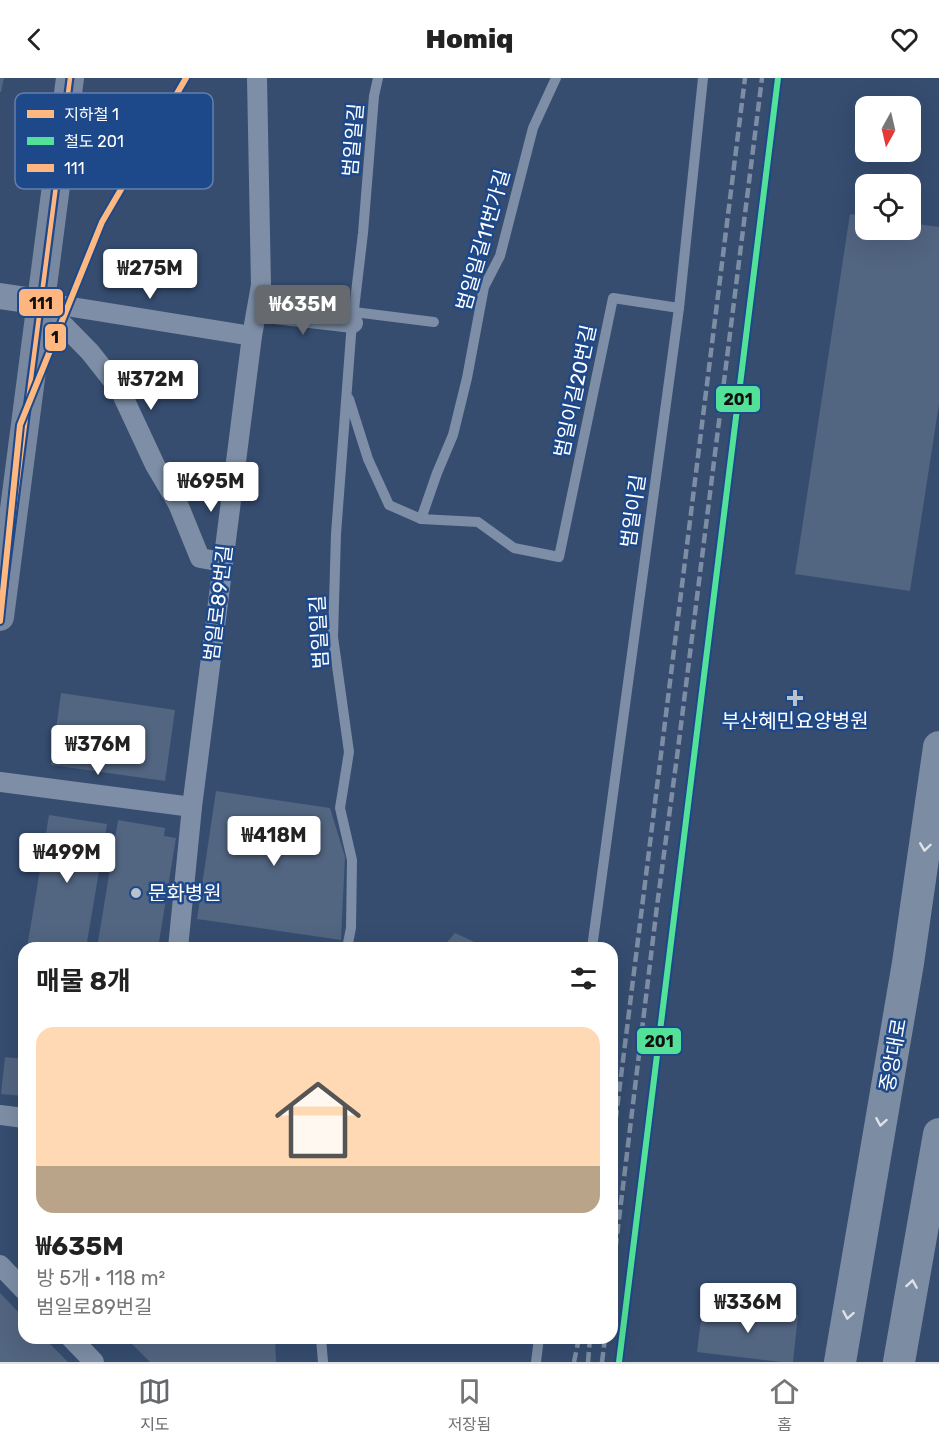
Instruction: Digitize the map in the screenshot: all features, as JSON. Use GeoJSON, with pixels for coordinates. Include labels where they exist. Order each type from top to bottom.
{"type":"FeatureCollection","features":[{"type":"Feature","properties":{"kind":"main road"},"geometry":{"type":"LineString","coordinates":[[68,93],[70,78]]}},
{"type":"Feature","properties":{"kind":"main road"},"geometry":{"type":"LineString","coordinates":[[0,617],[56,189]]}},
{"type":"Feature","properties":{"kind":"main road","name":"중앙대로"},"geometry":{"type":"LineString","coordinates":[[840,1362],[908,963],[939,747]]}},
{"type":"Feature","properties":{"kind":"main road"},"geometry":{"type":"LineString","coordinates":[[899,1362],[931,1221],[939,1134]]}},
{"type":"Feature","properties":{"kind":"street","name":"범일로89번길"},"geometry":{"type":"LineString","coordinates":[[179,942],[192,807],[252,336],[261,285],[257,78]]}},
{"type":"Feature","properties":{"kind":"street"},"geometry":{"type":"LineString","coordinates":[[0,296],[252,336]]}},
{"type":"Feature","properties":{"kind":"street"},"geometry":{"type":"LineString","coordinates":[[41,302],[90,352],[120,390],[155,465],[178,504],[201,558],[223,562]]}},
{"type":"Feature","properties":{"kind":"street"},"geometry":{"type":"LineString","coordinates":[[256,312],[353,317]]}},
{"type":"Feature","properties":{"kind":"street"},"geometry":{"type":"LineString","coordinates":[[0,783],[192,807]]}},
{"type":"Feature","properties":{"kind":"street"},"geometry":{"type":"LineString","coordinates":[[0,1115],[18,1117]]}},
{"type":"Feature","properties":{"kind":"street"},"geometry":{"type":"LineString","coordinates":[[0,1265],[18,1284]]}},
{"type":"Feature","properties":{"kind":"street"},"geometry":{"type":"LineString","coordinates":[[76,1344],[94,1362]]}},
{"type":"Feature","properties":{"kind":"lane","name":"범일일길"},"geometry":{"type":"LineString","coordinates":[[348,942],[351,928],[352,860],[340,808],[349,752],[333,637],[336,534],[353,317],[363,232],[374,96],[378,78]]}},
{"type":"Feature","properties":{"kind":"lane","name":"범일일길11번가길"},"geometry":{"type":"LineString","coordinates":[[421,519],[453,435],[467,378],[484,288],[500,256],[533,128],[556,78]]}},
{"type":"Feature","properties":{"kind":"lane","name":"범일이길"},"geometry":{"type":"LineString","coordinates":[[593,942],[679,308],[703,78]]}},
{"type":"Feature","properties":{"kind":"lane","name":"범일이길20번길"},"geometry":{"type":"LineString","coordinates":[[421,519],[478,522],[514,548],[559,557],[613,298],[679,308]]}},
{"type":"Feature","properties":{"kind":"lane"},"geometry":{"type":"LineString","coordinates":[[353,317],[434,322]]}},
{"type":"Feature","properties":{"kind":"lane"},"geometry":{"type":"LineString","coordinates":[[347,393],[368,459],[389,506],[421,519]]}},
{"type":"Feature","properties":{"kind":"lane"},"geometry":{"type":"LineString","coordinates":[[322,1344],[323,1362]]}},
{"type":"Feature","properties":{"kind":"lane"},"geometry":{"type":"LineString","coordinates":[[536,1362],[538,1344]]}},
{"type":"Feature","properties":{"kind":"building"},"geometry":{"type":"Polygon","coordinates":[[[0,78],[4,78],[1,92],[0,92],[0,78]]]}},
{"type":"Feature","properties":{"kind":"building"},"geometry":{"type":"Polygon","coordinates":[[[850,214],[855,215],[855,240],[921,240],[921,225],[939,227],[939,404],[910,591],[795,574],[850,214]]]}},
{"type":"Feature","properties":{"kind":"building"},"geometry":{"type":"Polygon","coordinates":[[[61,693],[175,710],[165,781],[51,765],[61,693]]]}},
{"type":"Feature","properties":{"kind":"building"},"geometry":{"type":"Polygon","coordinates":[[[216,791],[330,808],[345,857],[341,940],[197,919],[216,791]]]}},
{"type":"Feature","properties":{"kind":"building"},"geometry":{"type":"Polygon","coordinates":[[[49,815],[107,824],[87,942],[28,942],[49,815]]]}},
{"type":"Feature","properties":{"kind":"building","name":"문화병원"},"geometry":{"type":"Polygon","coordinates":[[[118,820],[165,828],[164,836],[176,838],[159,942],[98,942],[118,820]]]}},
{"type":"Feature","properties":{"kind":"building"},"geometry":{"type":"Polygon","coordinates":[[[455,933],[475,942],[447,942],[455,933]]]}},
{"type":"Feature","properties":{"kind":"building"},"geometry":{"type":"Polygon","coordinates":[[[5,1057],[18,1058],[18,1095],[1,1094],[5,1057]]]}},
{"type":"Feature","properties":{"kind":"building"},"geometry":{"type":"Polygon","coordinates":[[[0,1293],[18,1312],[18,1344],[50,1344],[68,1362],[0,1362],[0,1293]]]}},
{"type":"Feature","properties":{"kind":"building"},"geometry":{"type":"Polygon","coordinates":[[[703,1304],[798,1315],[793,1362],[697,1352],[703,1304]]]}},
{"type":"Feature","properties":{"kind":"building"},"geometry":{"type":"Polygon","coordinates":[[[132,1344],[275,1344],[276,1362],[150,1362],[132,1344]]]}},
{"type":"Feature","properties":{"kind":"railway"},"geometry":{"type":"LineString","coordinates":[[618,1101],[745,78]]}},
{"type":"Feature","properties":{"kind":"railway"},"geometry":{"type":"LineString","coordinates":[[618,1228],[762,78]]}},
{"type":"Feature","properties":{"kind":"railway"},"geometry":{"type":"LineString","coordinates":[[574,1362],[578,1344]]}},
{"type":"Feature","properties":{"kind":"railway"},"geometry":{"type":"LineString","coordinates":[[588,1362],[590,1344]]}},
{"type":"Feature","properties":{"kind":"railway"},"geometry":{"type":"LineString","coordinates":[[602,1362],[604,1344]]}},
{"type":"Feature","properties":{"kind":"metro line","name":"1"},"geometry":{"type":"LineString","coordinates":[[177,93],[186,78]]}},
{"type":"Feature","properties":{"kind":"metro line","name":"1"},"geometry":{"type":"LineString","coordinates":[[0,621],[20,425],[102,222],[121,189]]}},
{"type":"Feature","properties":{"kind":"rail line","name":"201"},"geometry":{"type":"LineString","coordinates":[[619,1362],[778,78]]}},
{"type":"Feature","properties":{"kind":"transit line","name":"111"},"geometry":{"type":"LineString","coordinates":[[68,93],[70,78]]}},
{"type":"Feature","properties":{"kind":"transit line","name":"111"},"geometry":{"type":"LineString","coordinates":[[0,617],[56,189]]}},
{"type":"Feature","properties":{"kind":"place","name":"부산혜민요양병원"},"geometry":{"type":"Point","coordinates":[795,698]}},
{"type":"Feature","properties":{"kind":"place","name":"문화병원"},"geometry":{"type":"Point","coordinates":[136,893]}}]}
